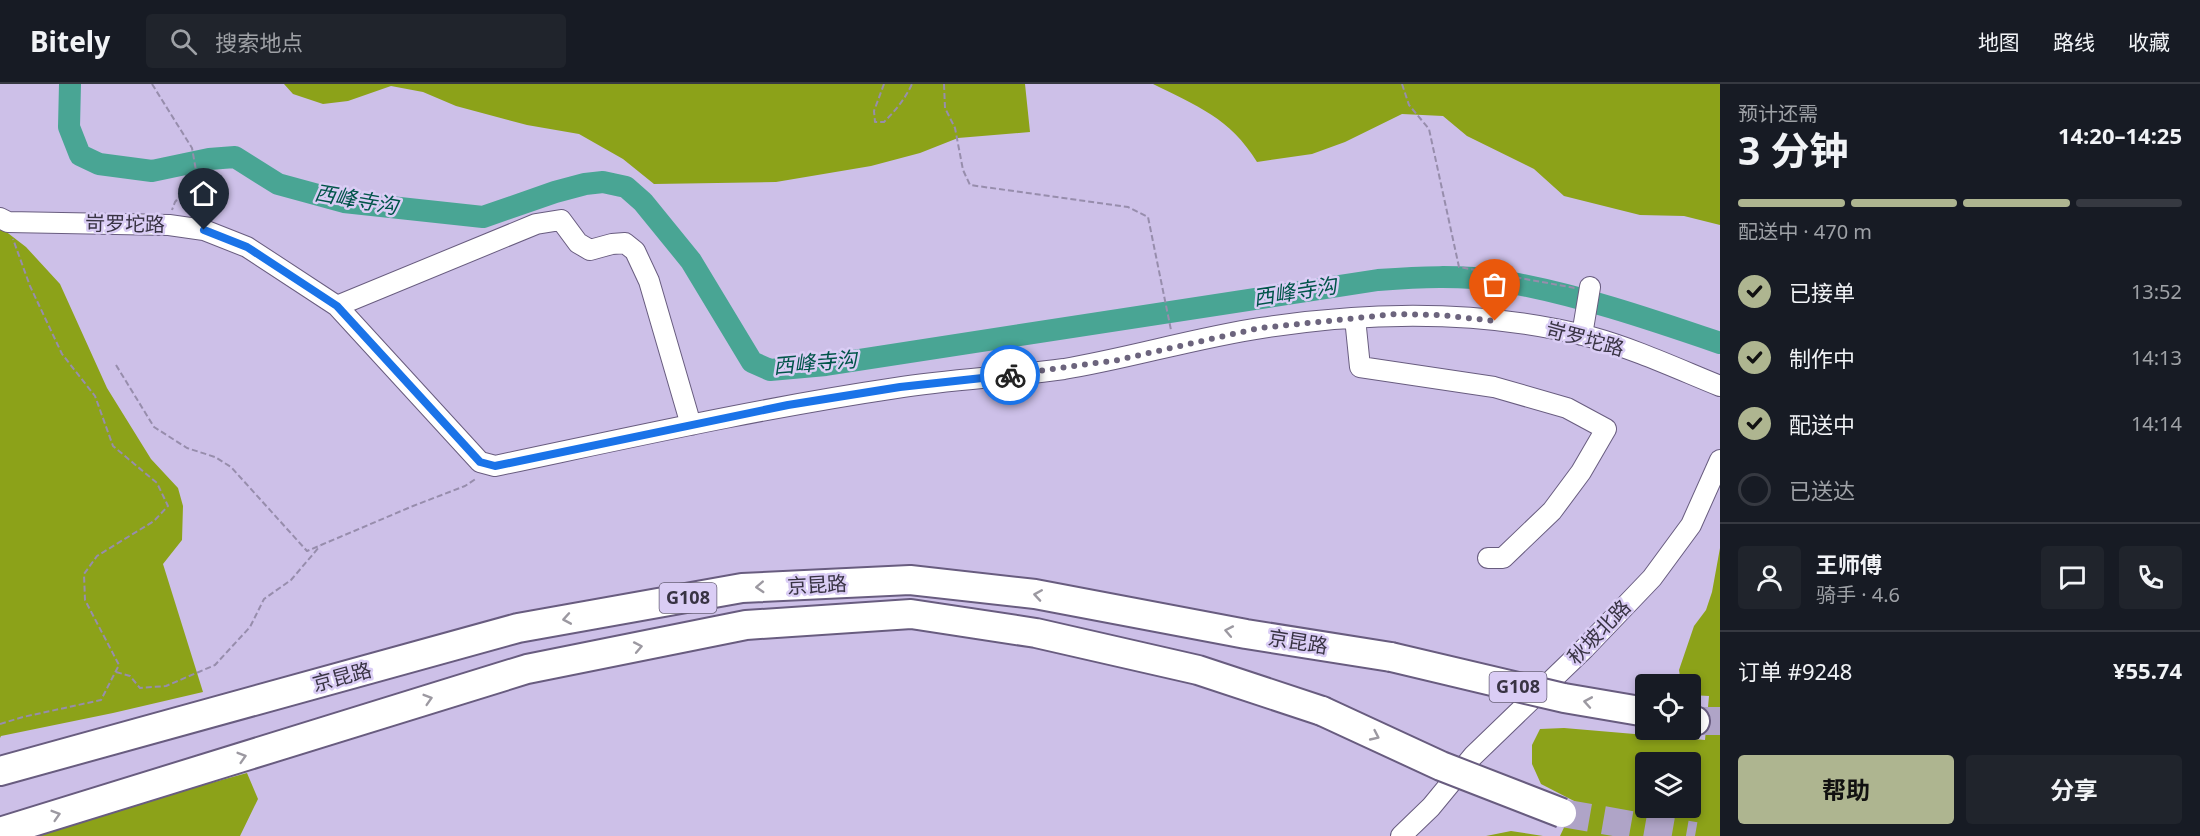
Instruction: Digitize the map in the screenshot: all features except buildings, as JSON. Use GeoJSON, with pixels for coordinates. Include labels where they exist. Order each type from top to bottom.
{"type":"FeatureCollection","features":[{"type":"Feature","properties":{"kind":"highway","name":"京昆路"},"geometry":{"type":"LineString","coordinates":[[0,771],[518,628],[742,588],[910,580],[1035,594],[1246,634],[1391,657],[1564,698],[1635,710]]}},
{"type":"Feature","properties":{"kind":"highway","name":"京昆路"},"geometry":{"type":"LineString","coordinates":[[0,832],[527,669],[746,625],[911,614],[1036,633],[1198,670],[1322,711],[1440,766],[1562,813]]}},
{"type":"Feature","properties":{"kind":"street","name":"岢罗坨路"},"geometry":{"type":"LineString","coordinates":[[4,220],[169,225],[204,230],[247,247],[337,306],[480,462],[495,466],[788,405],[900,387],[1061,369],[1118,360],[1260,328],[1396,314],[1440,315],[1550,328],[1632,351],[1720,386]]}},
{"type":"Feature","properties":{"kind":"street"},"geometry":{"type":"LineString","coordinates":[[337,306],[536,224],[561,220],[578,243],[590,250],[625,243],[635,251],[649,281],[691,425]]}},
{"type":"Feature","properties":{"kind":"street"},"geometry":{"type":"LineString","coordinates":[[1581,335],[1589,295]]}},
{"type":"Feature","properties":{"kind":"street"},"geometry":{"type":"LineString","coordinates":[[1355,318],[1360,367],[1494,387],[1567,408],[1606,429],[1581,472],[1552,511],[1503,558],[1488,558]]}},
{"type":"Feature","properties":{"kind":"street","name":"秋坡北路"},"geometry":{"type":"LineString","coordinates":[[1401,836],[1431,807],[1473,756],[1585,648],[1652,578],[1691,525],[1720,460]]}},
{"type":"Feature","properties":{"kind":"path"},"geometry":{"type":"LineString","coordinates":[[152,84],[192,148],[197,176],[175,202],[169,225]]}},
{"type":"Feature","properties":{"kind":"path"},"geometry":{"type":"LineString","coordinates":[[884,84],[874,111],[875,122],[884,122],[889,117],[904,100],[912,84]]}},
{"type":"Feature","properties":{"kind":"path"},"geometry":{"type":"LineString","coordinates":[[944,84],[945,108],[955,128],[963,170],[970,185],[1128,207],[1148,217],[1171,333]]}},
{"type":"Feature","properties":{"kind":"path"},"geometry":{"type":"LineString","coordinates":[[1402,84],[1410,105],[1429,129],[1459,267],[1589,295]]}},
{"type":"Feature","properties":{"kind":"path"},"geometry":{"type":"LineString","coordinates":[[0,724],[101,700],[119,665],[85,600],[84,574],[97,556],[154,521],[168,506],[157,483],[112,446],[95,396],[62,354],[30,286],[4,220]]}},
{"type":"Feature","properties":{"kind":"path"},"geometry":{"type":"LineString","coordinates":[[116,364],[154,427],[187,448],[215,457],[231,467],[307,551],[465,486],[495,466]]}},
{"type":"Feature","properties":{"kind":"path"},"geometry":{"type":"LineString","coordinates":[[116,672],[130,676],[140,688],[166,686],[215,665],[250,627],[264,599],[291,580],[320,546]]}},
{"type":"Feature","properties":{"kind":"green space"},"geometry":{"type":"Polygon","coordinates":[[[284,84],[1025,84],[1030,132],[958,138],[920,153],[871,166],[776,182],[654,184],[623,159],[579,134],[527,125],[456,106],[423,92],[391,86],[348,101],[323,104],[293,94],[284,84]]]}},
{"type":"Feature","properties":{"kind":"green space"},"geometry":{"type":"Polygon","coordinates":[[[1153,84],[1720,84],[1720,225],[1684,216],[1640,215],[1564,196],[1534,169],[1467,136],[1443,116],[1402,114],[1345,142],[1312,154],[1257,162],[1236,134],[1224,124],[1198,107],[1153,84]]]}},
{"type":"Feature","properties":{"kind":"green space"},"geometry":{"type":"Polygon","coordinates":[[[0,227],[26,247],[60,284],[107,388],[151,459],[178,488],[183,506],[182,540],[163,564],[203,692],[0,738],[0,227]]]}},
{"type":"Feature","properties":{"kind":"green space"},"geometry":{"type":"Polygon","coordinates":[[[1720,548],[1720,836],[1560,836],[1576,802],[1541,784],[1532,764],[1532,745],[1540,729],[1564,728],[1635,734],[1635,740],[1705,740],[1709,696],[1701,696],[1701,674],[1680,674],[1679,670],[1694,626],[1706,610],[1712,592],[1720,548]]]}},
{"type":"Feature","properties":{"kind":"green space"},"geometry":{"type":"Polygon","coordinates":[[[247,773],[258,799],[240,836],[18,836],[247,773]]]}},
{"type":"Feature","properties":{"kind":"green space"},"geometry":{"type":"Polygon","coordinates":[[[1511,831],[1543,836],[1486,836],[1511,831]]]}},
{"type":"Feature","properties":{"kind":"waterway","name":"西峰寺沟"},"geometry":{"type":"LineString","coordinates":[[70,84],[69,127],[80,155],[99,164],[152,171],[209,159],[235,157],[278,184],[344,202],[483,217],[585,184],[603,182],[626,187],[643,202],[691,261],[752,362],[770,370],[826,365],[1378,280],[1424,277],[1486,279],[1556,292],[1720,343]]}},
{"type":"Feature","properties":{"kind":"tunnel"},"geometry":{"type":"LineString","coordinates":[[1701,721],[1720,721]]}},
{"type":"Feature","properties":{"kind":"tunnel"},"geometry":{"type":"LineString","coordinates":[[1562,813],[1695,836]]}},
{"type":"Feature","properties":{"kind":"way so far"},"geometry":{"type":"LineString","coordinates":[[1010,375],[1118,360],[1260,328],[1396,314],[1440,315],[1495,321]]}},
{"type":"Feature","properties":{"kind":"route"},"geometry":{"type":"LineString","coordinates":[[204,230],[247,247],[337,306],[480,462],[495,466],[788,405],[900,387],[1010,375]]}}]}
